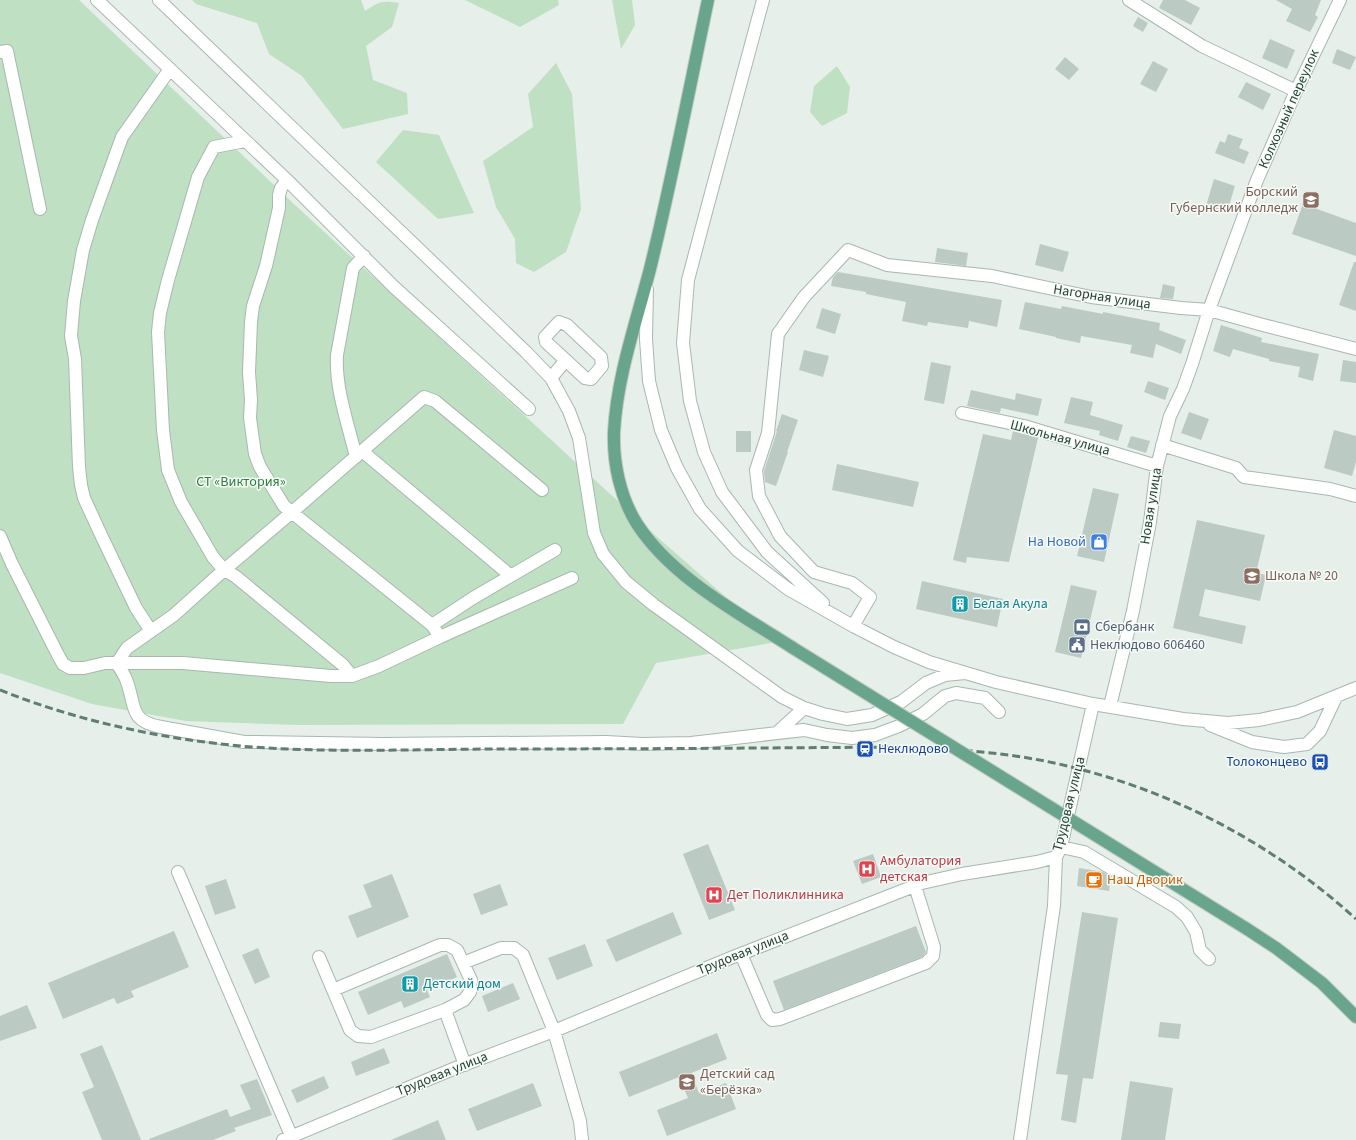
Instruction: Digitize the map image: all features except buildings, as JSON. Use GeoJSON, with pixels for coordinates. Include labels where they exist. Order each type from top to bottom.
{"type":"FeatureCollection","features":[{"type":"Feature","properties":{"kind":"main road"},"geometry":{"type":"LineString","coordinates":[[708,0],[650,269],[626,356],[617,398],[614,433],[616,463],[621,491],[637,524],[662,556],[698,586],[793,648],[1276,948],[1322,983],[1356,1017]]}},
{"type":"Feature","properties":{"kind":"street"},"geometry":{"type":"LineString","coordinates":[[97,0],[287,180],[394,287],[529,409]]}},
{"type":"Feature","properties":{"kind":"street"},"geometry":{"type":"LineString","coordinates":[[159,0],[526,352],[551,378],[569,411],[579,438],[594,533],[603,554],[626,582],[654,605],[782,697],[804,708],[823,714],[847,719],[872,715],[902,702],[926,683],[945,675],[965,673]]}},
{"type":"Feature","properties":{"kind":"street"},"geometry":{"type":"LineString","coordinates":[[763,0],[688,280],[683,343],[690,401],[704,452],[722,492],[767,552],[837,617]]}},
{"type":"Feature","properties":{"kind":"street"},"geometry":{"type":"LineString","coordinates":[[1129,0],[1202,46],[1296,91]]}},
{"type":"Feature","properties":{"kind":"street","name":"Колхозный переулок"},"geometry":{"type":"LineString","coordinates":[[1209,310],[1257,180],[1296,91],[1340,0]]}},
{"type":"Feature","properties":{"kind":"street"},"geometry":{"type":"LineString","coordinates":[[0,52],[7,50],[40,210]]}},
{"type":"Feature","properties":{"kind":"street"},"geometry":{"type":"LineString","coordinates":[[151,631],[136,608],[84,498],[79,467],[75,359],[71,336],[74,301],[84,250],[92,220],[122,137],[170,69]]}},
{"type":"Feature","properties":{"kind":"street"},"geometry":{"type":"LineString","coordinates":[[245,141],[214,147],[198,177],[160,313],[158,332],[163,430],[168,470],[181,502],[213,557],[224,570],[235,576],[331,655],[343,665],[352,676]]}},
{"type":"Feature","properties":{"kind":"street"},"geometry":{"type":"LineString","coordinates":[[287,180],[281,188],[279,195],[279,208],[266,266],[253,306],[251,322],[249,372],[251,400],[250,418],[254,454],[260,467],[284,506],[291,513],[432,625],[440,637]]}},
{"type":"Feature","properties":{"kind":"street","name":"Нагорная улица"},"geometry":{"type":"LineString","coordinates":[[853,626],[870,597],[852,583],[814,572],[780,536],[759,496],[756,470],[768,433],[778,334],[804,297],[848,250],[887,265],[992,276],[1091,297],[1209,310],[1356,349]]}},
{"type":"Feature","properties":{"kind":"street"},"geometry":{"type":"LineString","coordinates":[[364,256],[353,268],[336,367],[339,384],[359,454],[511,576]]}},
{"type":"Feature","properties":{"kind":"street"},"geometry":{"type":"LineString","coordinates":[[650,269],[646,317],[649,381],[661,430],[677,468],[700,509],[738,551],[788,589],[853,626],[894,647],[930,662],[996,682],[1093,704],[1200,721],[1228,722],[1259,720],[1297,712],[1356,688]]}},
{"type":"Feature","properties":{"kind":"street","name":"Новая улица"},"geometry":{"type":"LineString","coordinates":[[1110,706],[1133,610],[1150,522],[1162,445],[1170,416],[1183,389],[1209,310]]}},
{"type":"Feature","properties":{"kind":"street"},"geometry":{"type":"LineString","coordinates":[[559,322],[567,325],[601,357],[602,366],[591,379],[585,378],[565,361],[546,342],[544,337],[559,322]]}},
{"type":"Feature","properties":{"kind":"street"},"geometry":{"type":"LineString","coordinates":[[551,378],[565,361]]}},
{"type":"Feature","properties":{"kind":"street"},"geometry":{"type":"LineString","coordinates":[[116,663],[127,648],[174,615],[424,397],[435,402],[542,490]]}},
{"type":"Feature","properties":{"kind":"street","name":"Школьная улица"},"geometry":{"type":"LineString","coordinates":[[962,413],[1024,426],[1158,466]]}},
{"type":"Feature","properties":{"kind":"street"},"geometry":{"type":"LineString","coordinates":[[1162,445],[1236,468],[1244,477],[1330,489],[1356,496]]}},
{"type":"Feature","properties":{"kind":"street"},"geometry":{"type":"LineString","coordinates":[[0,536],[12,564],[63,664],[70,668],[76,669],[105,663],[183,663],[331,676],[352,676],[379,666],[572,578]]}},
{"type":"Feature","properties":{"kind":"street"},"geometry":{"type":"LineString","coordinates":[[432,625],[473,598],[555,550]]}},
{"type":"Feature","properties":{"kind":"street"},"geometry":{"type":"LineString","coordinates":[[116,663],[127,682],[137,715],[142,720],[153,725],[244,742],[383,744],[532,742],[606,742],[642,744],[690,743],[804,730],[852,738],[875,735],[899,726],[923,714],[945,696],[956,693],[985,698],[999,712]]}},
{"type":"Feature","properties":{"kind":"street"},"geometry":{"type":"LineString","coordinates":[[985,698],[996,682]]}},
{"type":"Feature","properties":{"kind":"street"},"geometry":{"type":"LineString","coordinates":[[1200,721],[1252,742],[1284,747],[1307,744],[1320,731],[1336,697]]}},
{"type":"Feature","properties":{"kind":"street","name":"Трудовая улица"},"geometry":{"type":"LineString","coordinates":[[178,872],[289,1139],[465,1064],[554,1031],[741,954],[922,883],[962,874],[1036,862],[1059,852],[1093,704]]}},
{"type":"Feature","properties":{"kind":"street"},"geometry":{"type":"LineString","coordinates":[[778,732],[804,708]]}},
{"type":"Feature","properties":{"kind":"street"},"geometry":{"type":"LineString","coordinates":[[1020,1140],[1054,906],[1059,852],[1084,852],[1176,907],[1187,917],[1196,932],[1200,950],[1209,959]]}},
{"type":"Feature","properties":{"kind":"street"},"geometry":{"type":"LineString","coordinates":[[741,954],[767,1015],[772,1020],[780,1019],[926,963],[933,956],[934,947],[915,886]]}},
{"type":"Feature","properties":{"kind":"street"},"geometry":{"type":"LineString","coordinates":[[319,957],[333,990],[350,1030],[358,1036],[371,1037],[444,1010],[464,1000],[470,992],[471,980],[457,950],[448,945],[440,945],[333,990]]}},
{"type":"Feature","properties":{"kind":"street"},"geometry":{"type":"LineString","coordinates":[[463,963],[501,948],[514,948],[523,955],[554,1031],[580,1121],[582,1140]]}},
{"type":"Feature","properties":{"kind":"street"},"geometry":{"type":"LineString","coordinates":[[444,1010],[465,1064]]}},
{"type":"Feature","properties":{"kind":"green space","name":"СТ «Виктория»"},"geometry":{"type":"Polygon","coordinates":[[[0,0],[79,0],[295,205],[656,536],[777,642],[656,663],[623,724],[298,725],[186,721],[92,704],[0,673],[0,0]]]}},
{"type":"Feature","properties":{"kind":"green space"},"geometry":{"type":"Polygon","coordinates":[[[192,0],[361,0],[365,11],[380,2],[399,3],[392,27],[366,46],[373,80],[407,93],[408,114],[343,129],[302,76],[269,54],[257,23],[196,4],[192,0]]]}},
{"type":"Feature","properties":{"kind":"green space"},"geometry":{"type":"Polygon","coordinates":[[[465,0],[558,0],[559,5],[520,27],[465,0]]]}},
{"type":"Feature","properties":{"kind":"green space"},"geometry":{"type":"Polygon","coordinates":[[[612,0],[632,0],[635,25],[621,49],[612,0]]]}},
{"type":"Feature","properties":{"kind":"green space"},"geometry":{"type":"Polygon","coordinates":[[[556,63],[572,94],[581,209],[566,252],[534,272],[516,263],[515,239],[496,207],[483,161],[533,127],[528,94],[556,63]]]}},
{"type":"Feature","properties":{"kind":"green space"},"geometry":{"type":"Polygon","coordinates":[[[837,66],[850,87],[847,113],[822,126],[810,112],[814,86],[837,66]]]}},
{"type":"Feature","properties":{"kind":"green space"},"geometry":{"type":"Polygon","coordinates":[[[403,130],[439,135],[474,213],[438,219],[376,162],[403,130]]]}},
{"type":"Feature","properties":{"kind":"railway"},"geometry":{"type":"LineString","coordinates":[[0,690],[61,711],[124,728],[188,740],[252,747],[314,750],[899,747],[967,751],[1034,759],[1079,769],[1117,780],[1154,793],[1191,809],[1261,847],[1326,893],[1356,919]]}},
{"type":"Feature","properties":{"kind":"place","name":"Борский Губернский колледж"},"geometry":{"type":"Point","coordinates":[1311,200]}},
{"type":"Feature","properties":{"kind":"place","name":"На Новой"},"geometry":{"type":"Point","coordinates":[1099,542]}},
{"type":"Feature","properties":{"kind":"place","name":"Школа № 20"},"geometry":{"type":"Point","coordinates":[1252,576]}},
{"type":"Feature","properties":{"kind":"place","name":"Белая Акула"},"geometry":{"type":"Point","coordinates":[960,604]}},
{"type":"Feature","properties":{"kind":"place","name":"Сбербанк"},"geometry":{"type":"Point","coordinates":[1082,627]}},
{"type":"Feature","properties":{"kind":"place","name":"Неклюдово 606460"},"geometry":{"type":"Point","coordinates":[1077,645]}},
{"type":"Feature","properties":{"kind":"place","name":"Неклюдово"},"geometry":{"type":"Point","coordinates":[865,749]}},
{"type":"Feature","properties":{"kind":"place","name":"Толоконцево"},"geometry":{"type":"Point","coordinates":[1320,762]}},
{"type":"Feature","properties":{"kind":"place","name":"Амбулатория детская"},"geometry":{"type":"Point","coordinates":[867,869]}},
{"type":"Feature","properties":{"kind":"place","name":"Наш Дворик"},"geometry":{"type":"Point","coordinates":[1094,880]}},
{"type":"Feature","properties":{"kind":"place","name":"Дет Поликлинника"},"geometry":{"type":"Point","coordinates":[714,895]}},
{"type":"Feature","properties":{"kind":"place","name":"Детский дом"},"geometry":{"type":"Point","coordinates":[410,984]}},
{"type":"Feature","properties":{"kind":"place","name":"Детский сад «Берёзка»"},"geometry":{"type":"Point","coordinates":[687,1082]}}]}
